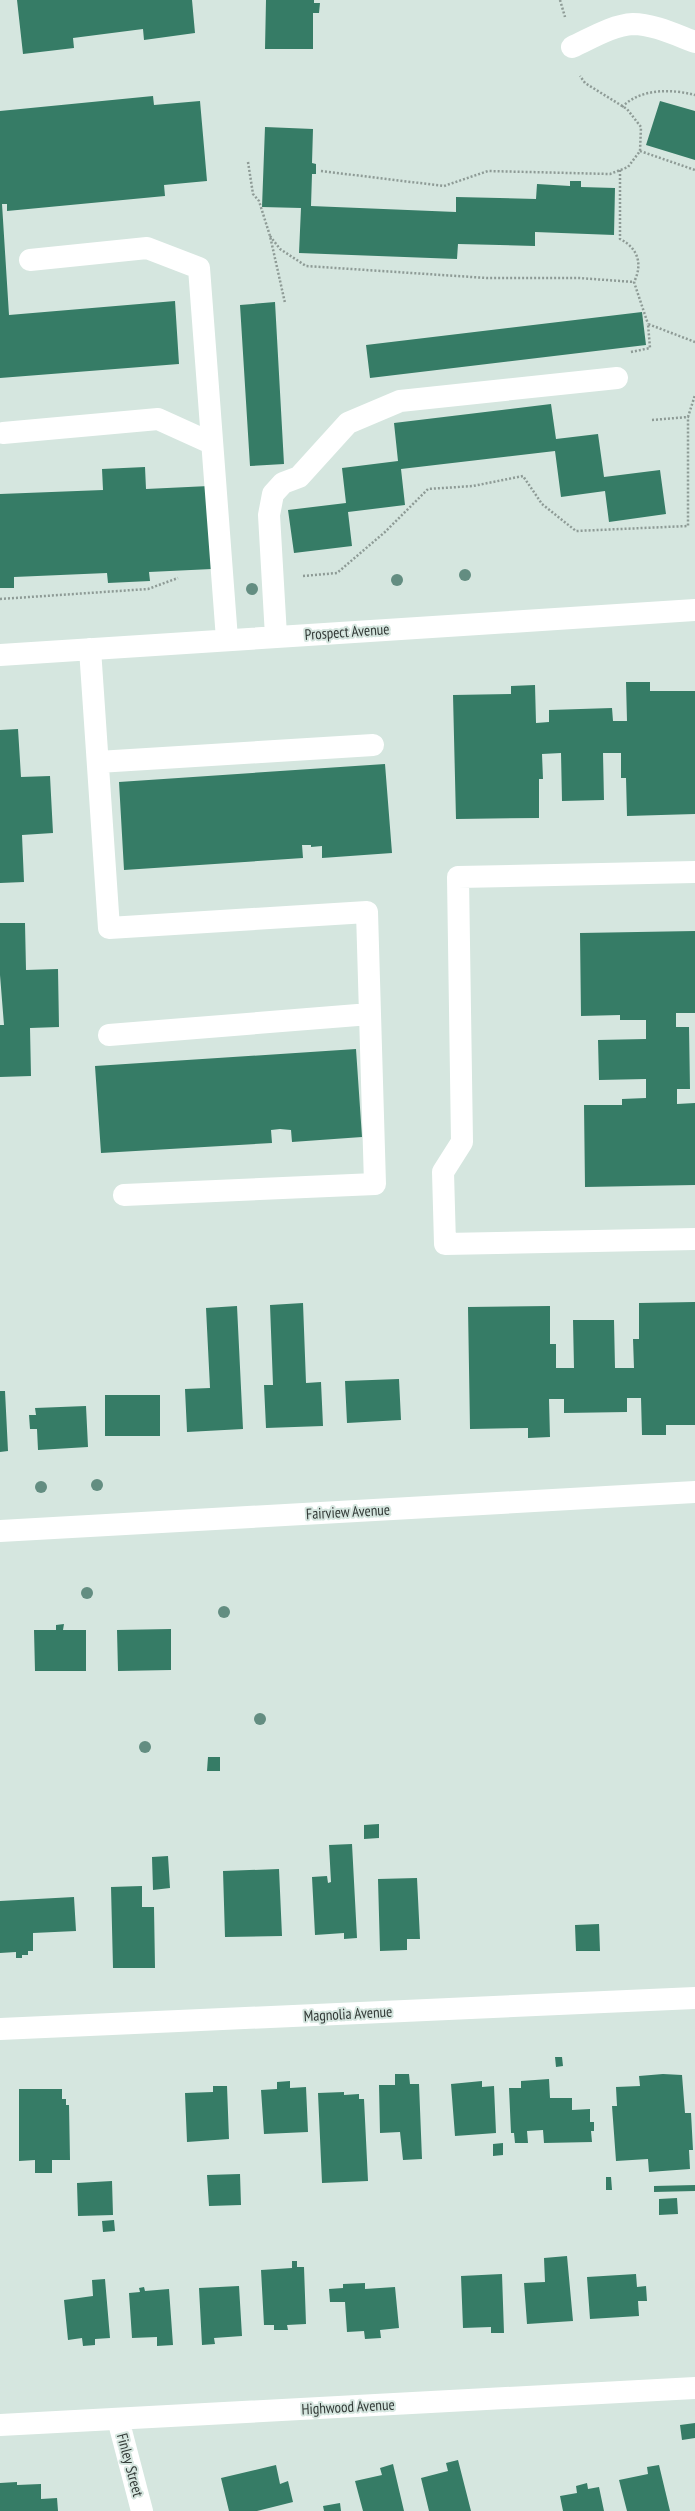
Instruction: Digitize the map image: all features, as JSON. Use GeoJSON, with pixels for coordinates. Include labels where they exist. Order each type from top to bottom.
{"type":"FeatureCollection","features":[{"type":"Feature","properties":{"kind":"street"},"geometry":{"type":"LineString","coordinates":[[572,47],[616,27],[632,24],[646,26],[695,42]]}},
{"type":"Feature","properties":{"kind":"street"},"geometry":{"type":"LineString","coordinates":[[30,260],[147,248],[199,268],[227,639]]}},
{"type":"Feature","properties":{"kind":"street"},"geometry":{"type":"LineString","coordinates":[[276,636],[269,515],[273,494],[283,483],[299,477],[348,423],[400,401],[617,378]]}},
{"type":"Feature","properties":{"kind":"street"},"geometry":{"type":"LineString","coordinates":[[3,433],[158,419],[212,443]]}},
{"type":"Feature","properties":{"kind":"street","name":"Prospect Avenue"},"geometry":{"type":"LineString","coordinates":[[0,656],[227,639],[695,610]]}},
{"type":"Feature","properties":{"kind":"street"},"geometry":{"type":"LineString","coordinates":[[90,649],[109,928],[367,912],[375,1184],[124,1195]]}},
{"type":"Feature","properties":{"kind":"street"},"geometry":{"type":"LineString","coordinates":[[98,762],[373,745]]}},
{"type":"Feature","properties":{"kind":"street"},"geometry":{"type":"LineString","coordinates":[[695,872],[458,877],[462,1142],[443,1172],[445,1244],[695,1239]]}},
{"type":"Feature","properties":{"kind":"street"},"geometry":{"type":"LineString","coordinates":[[109,1035],[370,1014]]}},
{"type":"Feature","properties":{"kind":"street","name":"Fairview Avenue"},"geometry":{"type":"LineString","coordinates":[[0,1531],[695,1492]]}},
{"type":"Feature","properties":{"kind":"street","name":"Magnolia Avenue"},"geometry":{"type":"LineString","coordinates":[[0,2029],[695,1998]]}},
{"type":"Feature","properties":{"kind":"street","name":"Highwood Avenue"},"geometry":{"type":"LineString","coordinates":[[0,2425],[695,2388]]}},
{"type":"Feature","properties":{"kind":"street","name":"Finley Street"},"geometry":{"type":"LineString","coordinates":[[118,2419],[142,2511]]}},
{"type":"Feature","properties":{"kind":"path"},"geometry":{"type":"LineString","coordinates":[[321,171],[444,186],[488,171],[610,174],[620,170],[628,166],[640,151],[641,127],[627,109],[585,83],[580,75],[572,47]]}},
{"type":"Feature","properties":{"kind":"path"},"geometry":{"type":"LineString","coordinates":[[622,107],[628,100],[659,91],[679,91],[695,95]]}},
{"type":"Feature","properties":{"kind":"path"},"geometry":{"type":"LineString","coordinates":[[640,151],[695,170]]}},
{"type":"Feature","properties":{"kind":"path"},"geometry":{"type":"LineString","coordinates":[[248,162],[253,194],[259,201],[270,236],[285,303]]}},
{"type":"Feature","properties":{"kind":"path"},"geometry":{"type":"LineString","coordinates":[[617,378],[622,360],[629,352],[650,348],[648,324],[634,282],[639,272],[639,261],[630,244],[620,240],[620,170]]}},
{"type":"Feature","properties":{"kind":"path"},"geometry":{"type":"LineString","coordinates":[[270,236],[280,249],[306,266],[487,278],[579,278],[634,282]]}},
{"type":"Feature","properties":{"kind":"path"},"geometry":{"type":"LineString","coordinates":[[648,324],[695,342]]}},
{"type":"Feature","properties":{"kind":"path"},"geometry":{"type":"LineString","coordinates":[[273,580],[337,573],[385,532],[428,489],[473,486],[523,476],[542,504],[576,531],[688,526],[688,417],[695,395]]}},
{"type":"Feature","properties":{"kind":"path"},"geometry":{"type":"LineString","coordinates":[[652,420],[688,417]]}},
{"type":"Feature","properties":{"kind":"path"},"geometry":{"type":"LineString","coordinates":[[0,599],[148,589],[178,578]]}},
{"type":"Feature","properties":{"kind":"building"},"geometry":{"type":"Polygon","coordinates":[[[17,0],[192,0],[195,33],[144,40],[143,29],[73,38],[74,48],[23,54],[17,0]]]}},
{"type":"Feature","properties":{"kind":"building"},"geometry":{"type":"Polygon","coordinates":[[[266,0],[314,0],[314,3],[320,3],[319,13],[313,13],[313,49],[265,49],[266,0]]]}},
{"type":"Feature","properties":{"kind":"building"},"geometry":{"type":"Polygon","coordinates":[[[153,96],[154,105],[200,101],[207,181],[164,185],[165,196],[7,211],[7,204],[2,204],[9,315],[175,301],[179,364],[0,378],[0,111],[153,96]]]}},
{"type":"Feature","properties":{"kind":"building"},"geometry":{"type":"Polygon","coordinates":[[[660,101],[695,111],[695,160],[646,145],[660,101]]]}},
{"type":"Feature","properties":{"kind":"building"},"geometry":{"type":"Polygon","coordinates":[[[265,127],[313,129],[312,163],[316,164],[316,174],[312,174],[311,206],[456,212],[456,197],[536,199],[537,184],[570,186],[570,181],[581,181],[581,187],[615,188],[614,235],[535,232],[535,246],[458,244],[457,259],[299,253],[301,208],[262,207],[265,127]]]}},
{"type":"Feature","properties":{"kind":"building"},"geometry":{"type":"Polygon","coordinates":[[[275,302],[284,464],[250,466],[240,305],[275,302]]]}},
{"type":"Feature","properties":{"kind":"building"},"geometry":{"type":"Polygon","coordinates":[[[642,312],[646,345],[370,378],[366,345],[642,312]]]}},
{"type":"Feature","properties":{"kind":"building"},"geometry":{"type":"Polygon","coordinates":[[[551,404],[556,439],[598,434],[604,477],[660,470],[666,514],[609,522],[605,491],[561,497],[555,451],[401,469],[405,505],[348,512],[352,546],[294,553],[288,510],[346,503],[342,468],[398,461],[394,423],[551,404]]]}},
{"type":"Feature","properties":{"kind":"building"},"geometry":{"type":"Polygon","coordinates":[[[145,467],[146,489],[209,486],[212,569],[149,572],[150,581],[108,583],[107,573],[14,577],[14,588],[0,588],[0,494],[103,490],[102,469],[145,467]]]}},
{"type":"Feature","properties":{"kind":"building"},"geometry":{"type":"Polygon","coordinates":[[[626,682],[650,682],[650,691],[695,691],[695,814],[627,816],[626,778],[621,778],[621,753],[603,753],[604,800],[562,801],[561,753],[542,754],[543,779],[539,779],[539,818],[456,819],[453,695],[511,694],[511,686],[535,685],[536,723],[549,722],[549,710],[612,708],[613,721],[627,721],[626,682]]]}},
{"type":"Feature","properties":{"kind":"building"},"geometry":{"type":"Polygon","coordinates":[[[18,729],[21,777],[50,776],[53,833],[22,835],[24,882],[0,883],[0,730],[18,729]]]}},
{"type":"Feature","properties":{"kind":"building"},"geometry":{"type":"Polygon","coordinates":[[[385,764],[392,853],[322,858],[322,846],[311,847],[311,845],[302,845],[303,858],[124,870],[119,782],[385,764]]]}},
{"type":"Feature","properties":{"kind":"building"},"geometry":{"type":"Polygon","coordinates":[[[0,923],[25,923],[26,970],[58,969],[59,1027],[30,1028],[31,1076],[0,1077],[0,1025],[4,1025],[0,975],[0,923]]]}},
{"type":"Feature","properties":{"kind":"building"},"geometry":{"type":"Polygon","coordinates":[[[695,931],[695,1013],[676,1013],[676,1027],[689,1027],[690,1089],[677,1089],[677,1104],[695,1103],[695,1185],[585,1187],[584,1105],[622,1105],[622,1099],[646,1098],[646,1079],[599,1080],[598,1040],[646,1039],[646,1020],[620,1020],[620,1015],[581,1016],[580,933],[695,931]]]}},
{"type":"Feature","properties":{"kind":"building"},"geometry":{"type":"Polygon","coordinates":[[[356,1049],[362,1137],[292,1142],[291,1130],[280,1129],[271,1130],[272,1143],[101,1153],[95,1066],[356,1049]]]}},
{"type":"Feature","properties":{"kind":"building"},"geometry":{"type":"Polygon","coordinates":[[[695,1302],[695,1425],[666,1425],[666,1435],[642,1435],[641,1398],[627,1398],[627,1412],[564,1413],[564,1399],[549,1399],[550,1437],[528,1438],[528,1428],[470,1429],[468,1307],[550,1306],[550,1344],[556,1344],[556,1368],[574,1368],[573,1320],[614,1320],[615,1368],[634,1368],[633,1339],[639,1339],[639,1303],[695,1302]]]}},
{"type":"Feature","properties":{"kind":"building"},"geometry":{"type":"Polygon","coordinates":[[[303,1303],[306,1383],[321,1382],[323,1426],[266,1428],[264,1385],[273,1385],[270,1305],[303,1303]]]}},
{"type":"Feature","properties":{"kind":"building"},"geometry":{"type":"Polygon","coordinates":[[[237,1306],[243,1429],[187,1432],[185,1389],[210,1388],[206,1308],[237,1306]]]}},
{"type":"Feature","properties":{"kind":"building"},"geometry":{"type":"Polygon","coordinates":[[[399,1379],[401,1420],[347,1423],[345,1381],[399,1379]]]}},
{"type":"Feature","properties":{"kind":"building"},"geometry":{"type":"Polygon","coordinates":[[[0,1391],[5,1391],[8,1451],[0,1452],[0,1391]]]}},
{"type":"Feature","properties":{"kind":"building"},"geometry":{"type":"Polygon","coordinates":[[[105,1395],[160,1395],[160,1436],[105,1436],[105,1395]]]}},
{"type":"Feature","properties":{"kind":"building"},"geometry":{"type":"Polygon","coordinates":[[[86,1406],[88,1447],[38,1450],[37,1429],[30,1429],[29,1415],[36,1415],[35,1408],[86,1406]]]}},
{"type":"Feature","properties":{"kind":"building"},"geometry":{"type":"Polygon","coordinates":[[[64,1624],[63,1630],[86,1630],[86,1671],[35,1671],[34,1630],[56,1630],[56,1625],[64,1624]]]}},
{"type":"Feature","properties":{"kind":"building"},"geometry":{"type":"Polygon","coordinates":[[[171,1629],[171,1670],[118,1671],[117,1630],[171,1629]]]}},
{"type":"Feature","properties":{"kind":"building"},"geometry":{"type":"Polygon","coordinates":[[[208,1757],[220,1757],[220,1771],[207,1771],[208,1757]]]}},
{"type":"Feature","properties":{"kind":"building"},"geometry":{"type":"Polygon","coordinates":[[[379,1824],[379,1838],[364,1839],[364,1825],[379,1824]]]}},
{"type":"Feature","properties":{"kind":"building"},"geometry":{"type":"Polygon","coordinates":[[[352,1844],[357,1938],[344,1939],[344,1933],[315,1935],[312,1877],[327,1876],[328,1883],[331,1882],[329,1845],[352,1844]]]}},
{"type":"Feature","properties":{"kind":"building"},"geometry":{"type":"Polygon","coordinates":[[[168,1856],[170,1888],[153,1890],[152,1857],[168,1856]]]}},
{"type":"Feature","properties":{"kind":"building"},"geometry":{"type":"Polygon","coordinates":[[[279,1869],[282,1936],[225,1937],[223,1871],[279,1869]]]}},
{"type":"Feature","properties":{"kind":"building"},"geometry":{"type":"Polygon","coordinates":[[[417,1878],[420,1939],[407,1939],[407,1950],[380,1951],[378,1879],[417,1878]]]}},
{"type":"Feature","properties":{"kind":"building"},"geometry":{"type":"Polygon","coordinates":[[[142,1886],[142,1907],[154,1907],[155,1968],[113,1968],[111,1887],[142,1886]]]}},
{"type":"Feature","properties":{"kind":"building"},"geometry":{"type":"Polygon","coordinates":[[[74,1897],[76,1931],[33,1933],[33,1951],[28,1951],[28,1955],[22,1955],[22,1958],[16,1958],[16,1952],[0,1953],[0,1901],[74,1897]]]}},
{"type":"Feature","properties":{"kind":"building"},"geometry":{"type":"Polygon","coordinates":[[[599,1924],[600,1951],[576,1951],[575,1925],[599,1924]]]}},
{"type":"Feature","properties":{"kind":"building"},"geometry":{"type":"Polygon","coordinates":[[[555,2057],[562,2057],[563,2066],[556,2067],[555,2057]]]}},
{"type":"Feature","properties":{"kind":"building"},"geometry":{"type":"Polygon","coordinates":[[[395,2074],[409,2074],[410,2084],[419,2084],[422,2159],[403,2160],[400,2132],[380,2133],[379,2085],[395,2085],[395,2074]]]}},
{"type":"Feature","properties":{"kind":"building"},"geometry":{"type":"Polygon","coordinates":[[[663,2074],[682,2075],[685,2113],[691,2113],[693,2150],[689,2150],[690,2169],[649,2172],[648,2159],[616,2161],[612,2106],[617,2106],[616,2087],[640,2086],[639,2076],[663,2074]]]}},
{"type":"Feature","properties":{"kind":"building"},"geometry":{"type":"Polygon","coordinates":[[[549,2079],[550,2098],[572,2098],[572,2110],[590,2109],[590,2122],[594,2122],[594,2131],[591,2131],[592,2142],[544,2143],[543,2130],[527,2131],[528,2143],[515,2143],[514,2133],[511,2133],[509,2088],[521,2088],[521,2081],[549,2079]]]}},
{"type":"Feature","properties":{"kind":"building"},"geometry":{"type":"Polygon","coordinates":[[[290,2081],[290,2088],[306,2087],[308,2132],[264,2134],[261,2090],[277,2089],[277,2082],[290,2081]]]}},
{"type":"Feature","properties":{"kind":"building"},"geometry":{"type":"Polygon","coordinates":[[[482,2081],[482,2087],[494,2086],[496,2133],[455,2136],[451,2084],[482,2081]]]}},
{"type":"Feature","properties":{"kind":"building"},"geometry":{"type":"Polygon","coordinates":[[[213,2086],[227,2086],[229,2139],[187,2142],[185,2093],[213,2092],[213,2086]]]}},
{"type":"Feature","properties":{"kind":"building"},"geometry":{"type":"Polygon","coordinates":[[[19,2089],[62,2089],[62,2099],[66,2099],[66,2105],[69,2105],[70,2160],[52,2160],[52,2173],[35,2173],[35,2160],[19,2161],[19,2089]]]}},
{"type":"Feature","properties":{"kind":"building"},"geometry":{"type":"Polygon","coordinates":[[[344,2092],[344,2095],[359,2094],[359,2099],[364,2099],[368,2181],[322,2183],[318,2093],[344,2092]]]}},
{"type":"Feature","properties":{"kind":"building"},"geometry":{"type":"Polygon","coordinates":[[[503,2143],[503,2155],[493,2156],[493,2144],[503,2143]]]}},
{"type":"Feature","properties":{"kind":"building"},"geometry":{"type":"Polygon","coordinates":[[[240,2174],[241,2205],[209,2206],[207,2175],[240,2174]]]}},
{"type":"Feature","properties":{"kind":"building"},"geometry":{"type":"Polygon","coordinates":[[[606,2177],[611,2177],[612,2190],[606,2190],[606,2177]]]}},
{"type":"Feature","properties":{"kind":"building"},"geometry":{"type":"Polygon","coordinates":[[[112,2181],[113,2215],[78,2216],[77,2183],[112,2181]]]}},
{"type":"Feature","properties":{"kind":"building"},"geometry":{"type":"Polygon","coordinates":[[[695,2185],[695,2191],[654,2192],[654,2186],[695,2185]]]}},
{"type":"Feature","properties":{"kind":"building"},"geometry":{"type":"Polygon","coordinates":[[[677,2198],[678,2214],[659,2215],[659,2199],[677,2198]]]}},
{"type":"Feature","properties":{"kind":"building"},"geometry":{"type":"Polygon","coordinates":[[[114,2220],[115,2231],[103,2232],[102,2221],[114,2220]]]}},
{"type":"Feature","properties":{"kind":"building"},"geometry":{"type":"Polygon","coordinates":[[[567,2256],[573,2321],[527,2324],[524,2283],[545,2282],[544,2258],[567,2256]]]}},
{"type":"Feature","properties":{"kind":"building"},"geometry":{"type":"Polygon","coordinates":[[[292,2261],[297,2261],[297,2267],[304,2267],[306,2324],[287,2325],[288,2330],[274,2330],[274,2325],[264,2325],[261,2270],[292,2268],[292,2261]]]}},
{"type":"Feature","properties":{"kind":"building"},"geometry":{"type":"Polygon","coordinates":[[[502,2274],[504,2333],[491,2333],[491,2327],[463,2328],[461,2276],[502,2274]]]}},
{"type":"Feature","properties":{"kind":"building"},"geometry":{"type":"Polygon","coordinates":[[[636,2274],[637,2287],[646,2286],[647,2301],[638,2301],[639,2316],[590,2319],[587,2277],[636,2274]]]}},
{"type":"Feature","properties":{"kind":"building"},"geometry":{"type":"Polygon","coordinates":[[[105,2279],[110,2338],[95,2339],[95,2345],[83,2346],[82,2338],[68,2340],[64,2300],[93,2296],[92,2280],[105,2279]]]}},
{"type":"Feature","properties":{"kind":"building"},"geometry":{"type":"Polygon","coordinates":[[[365,2283],[365,2289],[395,2287],[399,2328],[380,2330],[381,2338],[365,2339],[364,2331],[347,2332],[345,2302],[330,2302],[329,2289],[343,2288],[343,2284],[365,2283]]]}},
{"type":"Feature","properties":{"kind":"building"},"geometry":{"type":"Polygon","coordinates":[[[239,2286],[242,2336],[214,2338],[215,2344],[202,2345],[199,2288],[239,2286]]]}},
{"type":"Feature","properties":{"kind":"building"},"geometry":{"type":"Polygon","coordinates":[[[144,2287],[145,2291],[169,2289],[173,2345],[157,2346],[157,2337],[132,2338],[129,2293],[140,2292],[139,2288],[144,2287]]]}},
{"type":"Feature","properties":{"kind":"building"},"geometry":{"type":"Polygon","coordinates":[[[695,2423],[695,2438],[682,2440],[680,2425],[695,2423]]]}},
{"type":"Feature","properties":{"kind":"building"},"geometry":{"type":"Polygon","coordinates":[[[458,2460],[471,2511],[429,2511],[421,2478],[448,2471],[446,2463],[458,2460]]]}},
{"type":"Feature","properties":{"kind":"building"},"geometry":{"type":"Polygon","coordinates":[[[393,2464],[404,2511],[363,2511],[355,2481],[382,2475],[380,2468],[393,2464]]]}},
{"type":"Feature","properties":{"kind":"building"},"geometry":{"type":"Polygon","coordinates":[[[276,2465],[280,2484],[288,2481],[293,2502],[257,2511],[229,2511],[221,2478],[276,2465]]]}},
{"type":"Feature","properties":{"kind":"building"},"geometry":{"type":"Polygon","coordinates":[[[659,2465],[670,2511],[627,2511],[619,2480],[648,2474],[647,2467],[659,2465]]]}},
{"type":"Feature","properties":{"kind":"building"},"geometry":{"type":"Polygon","coordinates":[[[17,2482],[17,2485],[41,2484],[41,2499],[57,2498],[58,2511],[0,2511],[0,2483],[17,2482]]]}},
{"type":"Feature","properties":{"kind":"building"},"geometry":{"type":"Polygon","coordinates":[[[587,2483],[588,2489],[599,2487],[604,2511],[563,2511],[560,2496],[577,2493],[576,2486],[587,2483]]]}},
{"type":"Feature","properties":{"kind":"building"},"geometry":{"type":"Polygon","coordinates":[[[340,2503],[341,2511],[324,2511],[323,2506],[340,2503]]]}}]}
